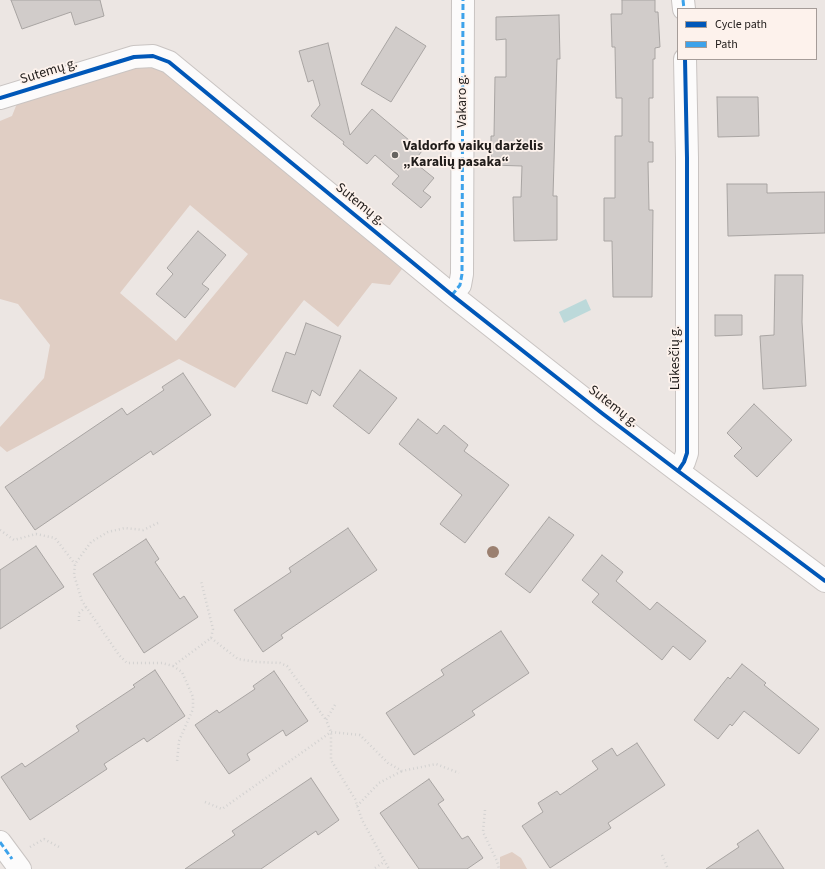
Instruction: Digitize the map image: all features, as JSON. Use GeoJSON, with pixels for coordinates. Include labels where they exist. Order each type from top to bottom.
{"type":"FeatureCollection","features":[{"type":"Feature","properties":{"kind":"street","name":"Vakaro g."},"geometry":{"type":"LineString","coordinates":[[452,295],[460,285],[462,274],[464,0]]}},
{"type":"Feature","properties":{"kind":"street","name":"Sutemų g."},"geometry":{"type":"LineString","coordinates":[[0,98],[134,57],[153,56],[169,62],[452,295],[603,414],[678,470]]}},
{"type":"Feature","properties":{"kind":"street","name":"Lūkesčių g."},"geometry":{"type":"LineString","coordinates":[[678,470],[684,462],[687,453],[687,158],[685,60]]}},
{"type":"Feature","properties":{"kind":"street"},"geometry":{"type":"LineString","coordinates":[[678,470],[825,581]]}},
{"type":"Feature","properties":{"kind":"street"},"geometry":{"type":"LineString","coordinates":[[0,842],[20,869]]}},
{"type":"Feature","properties":{"kind":"path"},"geometry":{"type":"LineString","coordinates":[[158,523],[143,530],[125,528],[108,532],[91,542],[75,564],[74,575],[82,601],[119,655],[127,663],[146,662],[173,666],[182,672],[193,697],[193,709],[179,740],[177,762]]}},
{"type":"Feature","properties":{"kind":"path"},"geometry":{"type":"LineString","coordinates":[[0,530],[14,540],[36,534],[55,538],[75,564]]}},
{"type":"Feature","properties":{"kind":"path"},"geometry":{"type":"LineString","coordinates":[[173,666],[211,638],[213,629],[201,581]]}},
{"type":"Feature","properties":{"kind":"path"},"geometry":{"type":"LineString","coordinates":[[79,620],[79,613],[86,607]]}},
{"type":"Feature","properties":{"kind":"path"},"geometry":{"type":"LineString","coordinates":[[211,638],[238,659],[280,663],[287,666],[326,720],[331,732],[331,760],[355,799],[362,820],[384,862],[390,869]]}},
{"type":"Feature","properties":{"kind":"path"},"geometry":{"type":"LineString","coordinates":[[326,720],[335,705]]}},
{"type":"Feature","properties":{"kind":"path"},"geometry":{"type":"LineString","coordinates":[[205,802],[222,809],[331,732],[360,735],[388,763],[402,771]]}},
{"type":"Feature","properties":{"kind":"path"},"geometry":{"type":"LineString","coordinates":[[357,806],[379,783],[402,771],[436,764],[459,773]]}},
{"type":"Feature","properties":{"kind":"path"},"geometry":{"type":"LineString","coordinates":[[485,810],[482,832],[497,861],[499,869]]}},
{"type":"Feature","properties":{"kind":"path"},"geometry":{"type":"LineString","coordinates":[[662,855],[668,869]]}},
{"type":"Feature","properties":{"kind":"path"},"geometry":{"type":"LineString","coordinates":[[376,868],[384,862]]}},
{"type":"Feature","properties":{"kind":"shaded area"},"geometry":{"type":"Polygon","coordinates":[[[148,63],[161,70],[402,269],[390,285],[372,283],[338,327],[304,300],[235,388],[179,359],[7,452],[0,446],[0,427],[44,378],[50,345],[18,304],[0,299],[0,121],[12,116],[18,101],[148,63]],[[190,205],[120,293],[176,341],[248,254],[190,205]]]}},
{"type":"Feature","properties":{"kind":"shaded area"},"geometry":{"type":"Polygon","coordinates":[[[512,852],[521,858],[527,869],[500,869],[500,857],[512,852]]]}},
{"type":"Feature","properties":{"kind":"water"},"geometry":{"type":"Polygon","coordinates":[[[586,299],[591,310],[564,323],[559,312],[586,299]]]}},
{"type":"Feature","properties":{"kind":"building"},"geometry":{"type":"Polygon","coordinates":[[[11,0],[100,0],[104,16],[75,25],[71,12],[22,29],[11,0]]]}},
{"type":"Feature","properties":{"kind":"building"},"geometry":{"type":"Polygon","coordinates":[[[622,0],[655,0],[655,12],[658,12],[660,47],[655,48],[655,59],[653,59],[653,98],[649,98],[649,142],[653,142],[653,162],[648,162],[649,210],[653,210],[652,297],[613,297],[612,241],[604,241],[604,198],[615,198],[615,136],[622,136],[622,98],[616,98],[615,47],[612,47],[611,14],[622,14],[622,0]]]}},
{"type":"Feature","properties":{"kind":"building"},"geometry":{"type":"Polygon","coordinates":[[[559,15],[560,59],[557,59],[553,196],[557,196],[557,240],[514,241],[513,197],[521,197],[522,166],[491,165],[491,136],[494,136],[495,77],[506,77],[506,39],[496,40],[496,17],[559,15]]]}},
{"type":"Feature","properties":{"kind":"building"},"geometry":{"type":"Polygon","coordinates":[[[396,27],[426,46],[391,102],[361,84],[396,27]]]}},
{"type":"Feature","properties":{"kind":"building"},"geometry":{"type":"Polygon","coordinates":[[[328,43],[350,135],[372,109],[422,151],[418,156],[423,160],[419,166],[434,178],[423,191],[431,197],[421,208],[392,184],[399,176],[375,155],[367,164],[343,144],[344,142],[311,116],[320,105],[313,80],[308,82],[299,51],[328,43]]]}},
{"type":"Feature","properties":{"kind":"building"},"geometry":{"type":"Polygon","coordinates":[[[717,97],[758,97],[759,136],[718,137],[717,97]]]}},
{"type":"Feature","properties":{"kind":"building"},"geometry":{"type":"Polygon","coordinates":[[[727,184],[767,184],[767,193],[825,192],[825,233],[728,236],[727,184]]]}},
{"type":"Feature","properties":{"kind":"building"},"geometry":{"type":"Polygon","coordinates":[[[198,231],[226,255],[202,284],[209,289],[185,318],[156,294],[173,274],[167,268],[198,231]]]}},
{"type":"Feature","properties":{"kind":"building"},"geometry":{"type":"Polygon","coordinates":[[[775,275],[803,275],[802,322],[806,386],[763,389],[760,336],[774,335],[775,275]]]}},
{"type":"Feature","properties":{"kind":"building"},"geometry":{"type":"Polygon","coordinates":[[[715,315],[742,315],[742,335],[715,336],[715,315]]]}},
{"type":"Feature","properties":{"kind":"building"},"geometry":{"type":"Polygon","coordinates":[[[306,323],[341,336],[320,396],[312,390],[307,404],[272,391],[286,352],[295,355],[306,323]]]}},
{"type":"Feature","properties":{"kind":"building"},"geometry":{"type":"Polygon","coordinates":[[[360,370],[397,398],[369,434],[333,406],[360,370]]]}},
{"type":"Feature","properties":{"kind":"building"},"geometry":{"type":"Polygon","coordinates":[[[183,373],[211,415],[153,455],[151,451],[35,530],[5,487],[122,408],[127,415],[164,390],[162,387],[183,373]]]}},
{"type":"Feature","properties":{"kind":"building"},"geometry":{"type":"Polygon","coordinates":[[[754,404],[792,440],[757,477],[734,456],[742,448],[727,433],[754,404]]]}},
{"type":"Feature","properties":{"kind":"building"},"geometry":{"type":"Polygon","coordinates":[[[418,419],[437,434],[444,425],[468,445],[464,451],[509,485],[465,543],[440,524],[462,495],[399,444],[418,419]]]}},
{"type":"Feature","properties":{"kind":"building"},"geometry":{"type":"Polygon","coordinates":[[[549,517],[574,535],[530,593],[505,574],[549,517]]]}},
{"type":"Feature","properties":{"kind":"building"},"geometry":{"type":"Polygon","coordinates":[[[348,528],[377,570],[281,635],[283,638],[263,652],[234,610],[291,572],[289,568],[348,528]]]}},
{"type":"Feature","properties":{"kind":"building"},"geometry":{"type":"Polygon","coordinates":[[[146,539],[159,559],[155,562],[180,599],[184,596],[198,617],[144,653],[93,574],[146,539]]]}},
{"type":"Feature","properties":{"kind":"building"},"geometry":{"type":"Polygon","coordinates":[[[36,546],[64,587],[0,629],[0,570],[36,546]]]}},
{"type":"Feature","properties":{"kind":"building"},"geometry":{"type":"Polygon","coordinates":[[[602,555],[623,572],[616,581],[650,610],[657,602],[706,641],[690,660],[673,646],[662,660],[592,602],[599,594],[582,580],[602,555]]]}},
{"type":"Feature","properties":{"kind":"building"},"geometry":{"type":"Polygon","coordinates":[[[501,631],[529,673],[472,711],[475,715],[414,755],[386,713],[444,675],[441,670],[501,631]]]}},
{"type":"Feature","properties":{"kind":"building"},"geometry":{"type":"Polygon","coordinates":[[[742,664],[766,683],[764,685],[819,729],[799,754],[744,711],[732,726],[730,724],[718,739],[694,720],[728,677],[730,679],[742,664]]]}},
{"type":"Feature","properties":{"kind":"building"},"geometry":{"type":"Polygon","coordinates":[[[155,670],[185,716],[147,742],[144,738],[104,764],[107,769],[30,820],[1,777],[22,763],[25,767],[79,731],[76,726],[135,687],[133,685],[155,670]]]}},
{"type":"Feature","properties":{"kind":"building"},"geometry":{"type":"Polygon","coordinates":[[[274,671],[308,721],[286,736],[283,730],[247,754],[250,760],[229,774],[195,725],[217,710],[219,713],[255,689],[253,686],[274,671]]]}},
{"type":"Feature","properties":{"kind":"building"},"geometry":{"type":"Polygon","coordinates":[[[637,743],[665,785],[608,823],[611,828],[550,868],[522,826],[543,812],[538,803],[557,791],[560,795],[598,769],[592,761],[612,748],[617,756],[637,743]]]}},
{"type":"Feature","properties":{"kind":"building"},"geometry":{"type":"Polygon","coordinates":[[[311,778],[339,820],[318,835],[316,831],[261,869],[185,869],[235,835],[232,831],[311,778]]]}},
{"type":"Feature","properties":{"kind":"building"},"geometry":{"type":"Polygon","coordinates":[[[429,779],[444,800],[438,804],[462,839],[468,836],[483,858],[467,869],[419,869],[380,813],[429,779]]]}},
{"type":"Feature","properties":{"kind":"building"},"geometry":{"type":"Polygon","coordinates":[[[758,830],[784,869],[706,869],[739,847],[737,844],[758,830]]]}},
{"type":"Feature","properties":{"kind":"marked path"},"geometry":{"type":"LineString","coordinates":[[452,295],[460,285],[462,274],[463,0]]}},
{"type":"Feature","properties":{"kind":"marked path"},"geometry":{"type":"LineString","coordinates":[[683,0],[684,8]]}},
{"type":"Feature","properties":{"kind":"marked path"},"geometry":{"type":"LineString","coordinates":[[0,842],[12,859]]}},
{"type":"Feature","properties":{"kind":"cycle path"},"geometry":{"type":"LineString","coordinates":[[0,98],[134,57],[153,56],[169,62],[452,295],[678,471]]}},
{"type":"Feature","properties":{"kind":"cycle path"},"geometry":{"type":"LineString","coordinates":[[685,60],[687,158],[687,453],[684,462],[678,471],[825,581]]}},
{"type":"Feature","properties":{"kind":"place","name":"Valdorfo vaikų darželis „Karalių pasaka“"},"geometry":{"type":"Point","coordinates":[395,155]}}]}
